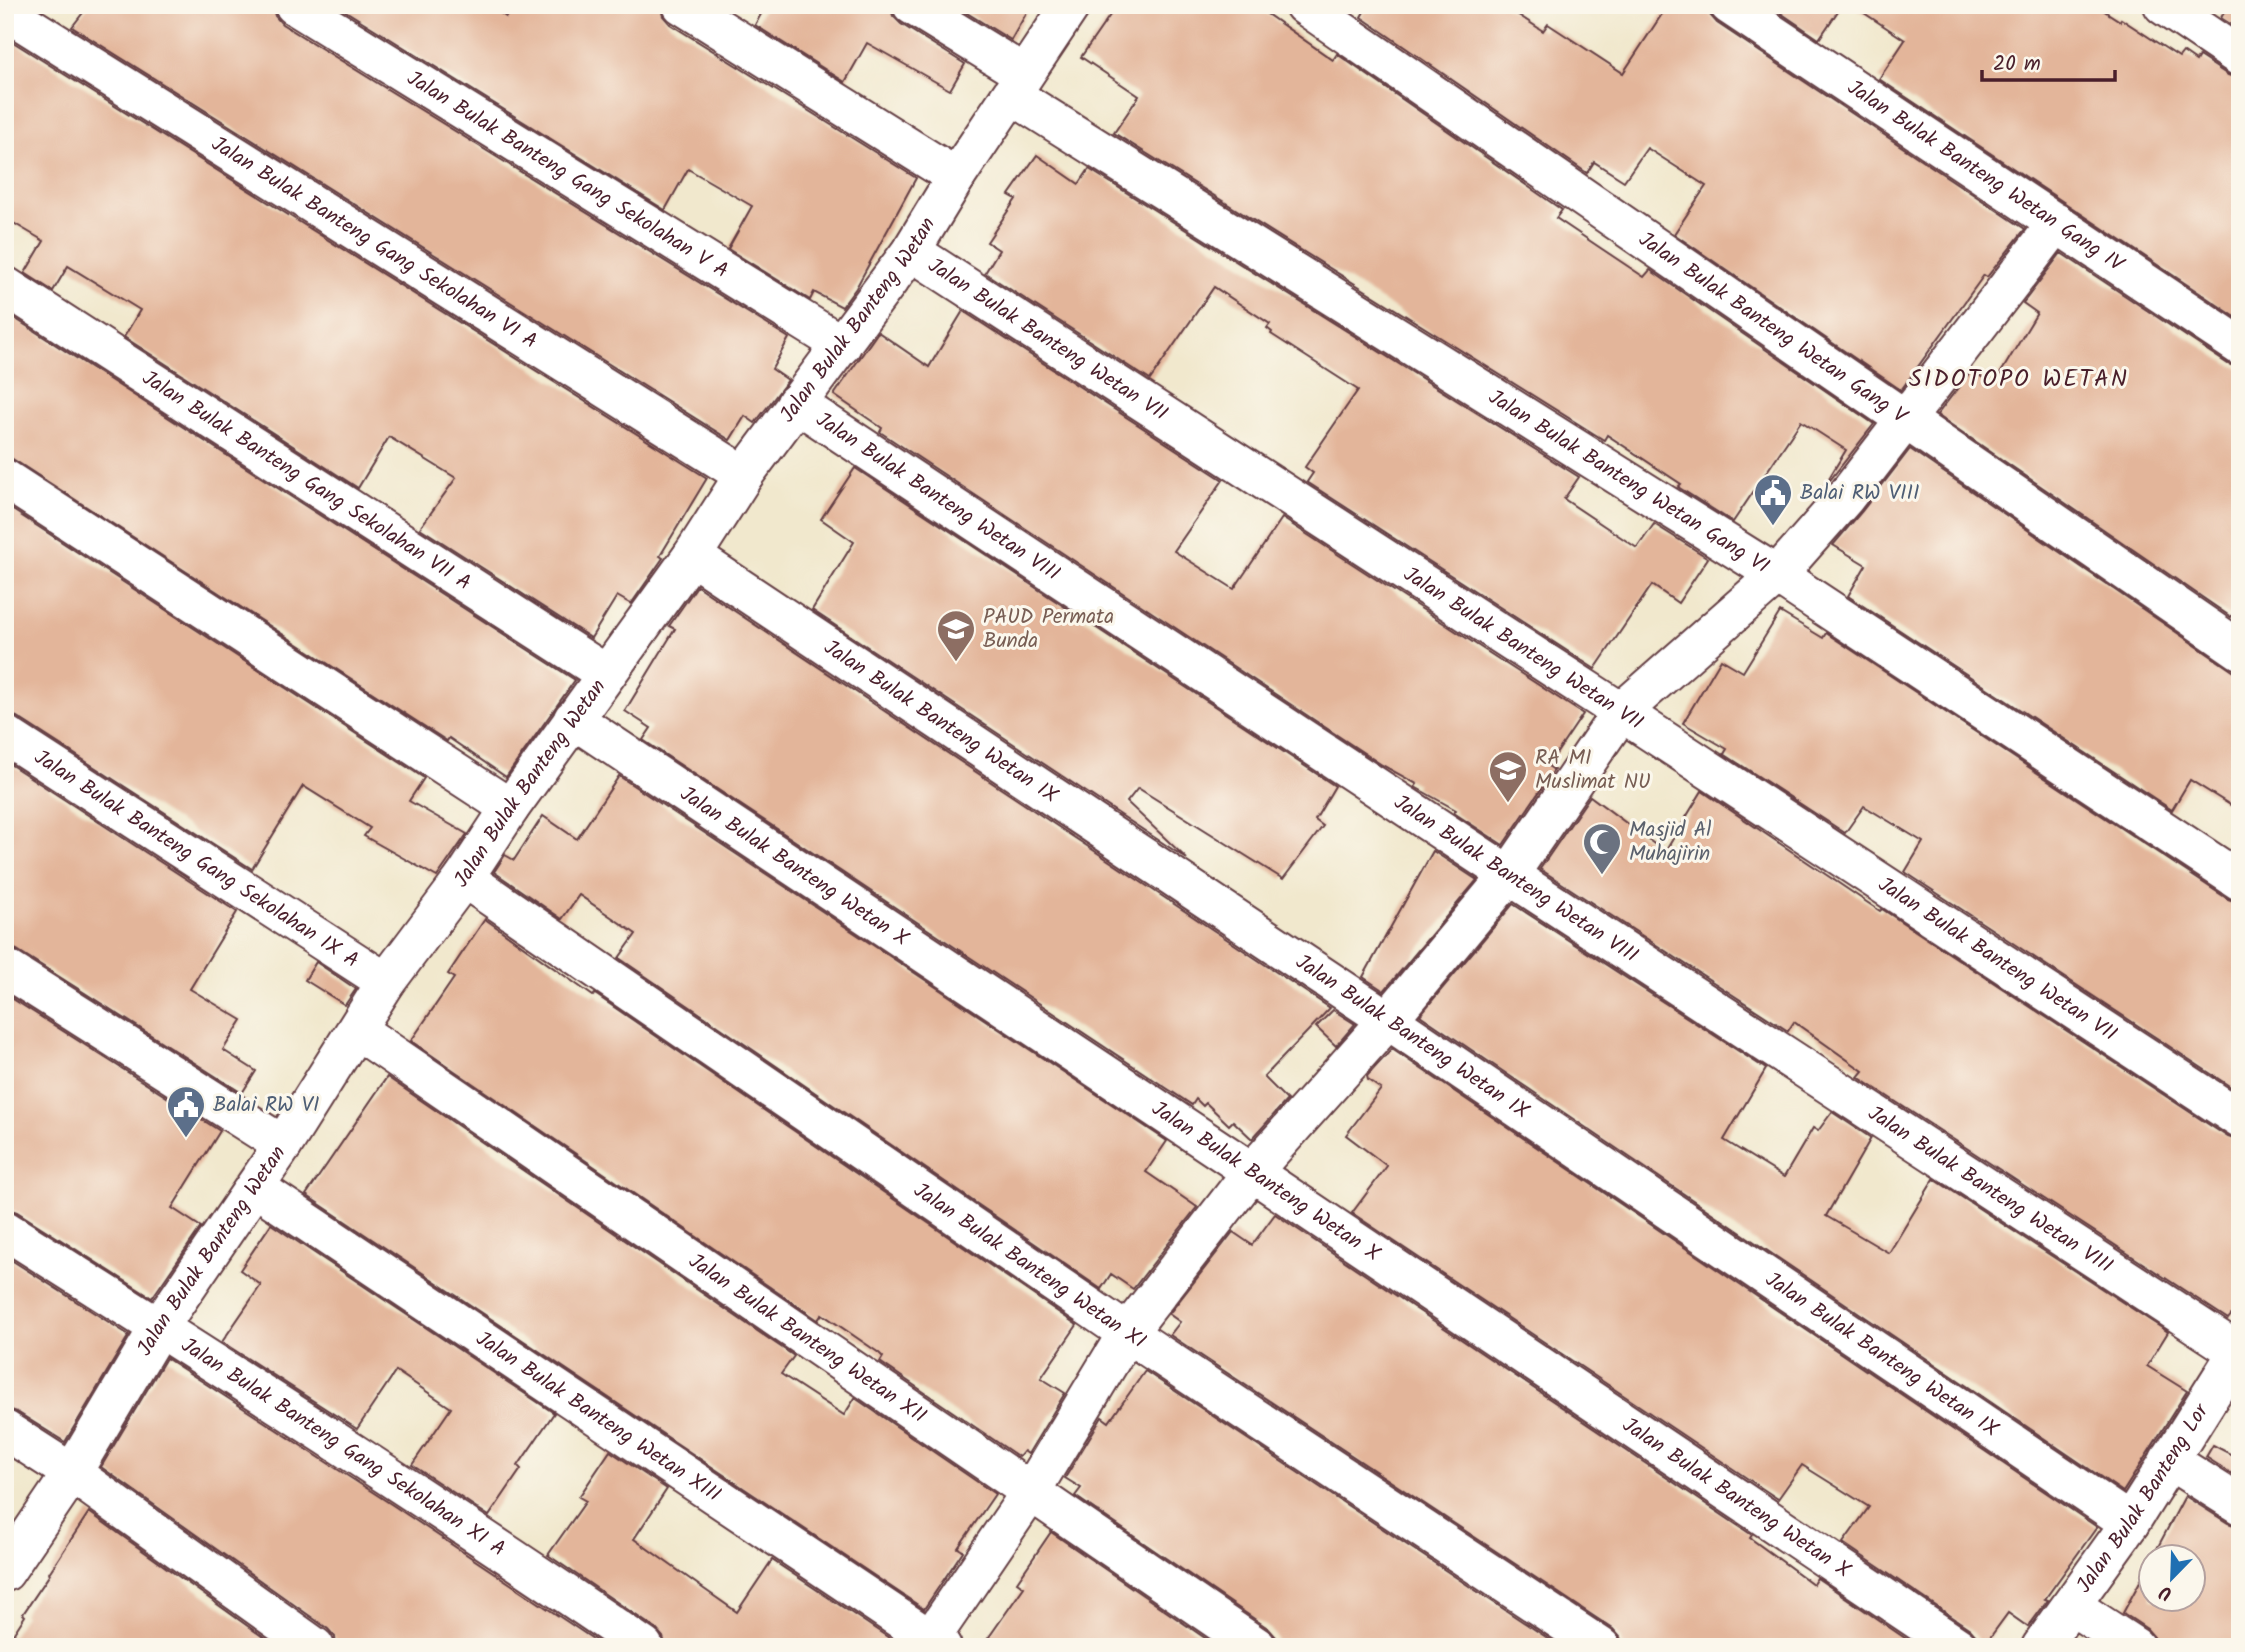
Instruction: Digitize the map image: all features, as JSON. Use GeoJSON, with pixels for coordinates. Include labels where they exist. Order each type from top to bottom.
{"type":"FeatureCollection","features":[{"type":"Feature","properties":{"kind":"street","name":"Jalan Bulak Banteng Gang Sekolahan V A"},"geometry":{"type":"LineString","coordinates":[[294,5],[842,345]]}},
{"type":"Feature","properties":{"kind":"street"},"geometry":{"type":"LineString","coordinates":[[682,5],[956,177]]}},
{"type":"Feature","properties":{"kind":"street","name":"Jalan Bulak Banteng Wetan Gang VI"},"geometry":{"type":"LineString","coordinates":[[912,5],[1018,85],[1777,575],[2240,881]]}},
{"type":"Feature","properties":{"kind":"street","name":"Jalan Bulak Banteng Wetan"},"geometry":{"type":"LineString","coordinates":[[5,1572],[72,1473],[159,1327],[283,1145],[386,982],[464,878],[573,719],[692,556],[744,475],[911,251],[956,177],[1071,5]]}},
{"type":"Feature","properties":{"kind":"street","name":"Jalan Bulak Banteng Wetan Gang V"},"geometry":{"type":"LineString","coordinates":[[1304,5],[2240,650]]}},
{"type":"Feature","properties":{"kind":"street","name":"Jalan Bulak Banteng Wetan Gang IV"},"geometry":{"type":"LineString","coordinates":[[1729,5],[2240,345]]}},
{"type":"Feature","properties":{"kind":"street"},"geometry":{"type":"LineString","coordinates":[[2163,5],[2240,57]]}},
{"type":"Feature","properties":{"kind":"street","name":"Jalan Bulak Banteng Gang Sekolahan VI A"},"geometry":{"type":"LineString","coordinates":[[5,10],[744,475]]}},
{"type":"Feature","properties":{"kind":"street"},"geometry":{"type":"LineString","coordinates":[[933,1644],[1032,1490],[1127,1333],[1252,1172],[1388,1020],[1509,875],[1621,712],[1777,575],[1845,498],[2057,223]]}},
{"type":"Feature","properties":{"kind":"street","name":"Jalan Bulak Banteng Wetan VII"},"geometry":{"type":"LineString","coordinates":[[911,251],[1621,712],[2240,1119]]}},
{"type":"Feature","properties":{"kind":"street","name":"Jalan Bulak Banteng Gang Sekolahan VII A"},"geometry":{"type":"LineString","coordinates":[[5,286],[606,674]]}},
{"type":"Feature","properties":{"kind":"street","name":"Jalan Bulak Banteng Wetan VIII"},"geometry":{"type":"LineString","coordinates":[[796,403],[1509,875],[2239,1350]]}},
{"type":"Feature","properties":{"kind":"street"},"geometry":{"type":"LineString","coordinates":[[5,479],[510,808]]}},
{"type":"Feature","properties":{"kind":"street","name":"Jalan Bulak Banteng Wetan IX"},"geometry":{"type":"LineString","coordinates":[[692,556],[1388,1020],[2130,1523]]}},
{"type":"Feature","properties":{"kind":"street","name":"Jalan Bulak Banteng Wetan X"},"geometry":{"type":"LineString","coordinates":[[573,719],[1958,1647]]}},
{"type":"Feature","properties":{"kind":"street","name":"Jalan Bulak Banteng Gang Sekolahan IX A"},"geometry":{"type":"LineString","coordinates":[[5,736],[386,982]]}},
{"type":"Feature","properties":{"kind":"street","name":"Jalan Bulak Banteng Wetan XI"},"geometry":{"type":"LineString","coordinates":[[464,878],[1127,1333],[1601,1647]]}},
{"type":"Feature","properties":{"kind":"street"},"geometry":{"type":"LineString","coordinates":[[5,968],[283,1145]]}},
{"type":"Feature","properties":{"kind":"street","name":"Jalan Bulak Banteng Wetan XII"},"geometry":{"type":"LineString","coordinates":[[357,1030],[1032,1490],[1257,1647]]}},
{"type":"Feature","properties":{"kind":"street","name":"Jalan Bulak Banteng Wetan XIII"},"geometry":{"type":"LineString","coordinates":[[254,1187],[933,1644]]}},
{"type":"Feature","properties":{"kind":"street","name":"Jalan Bulak Banteng Gang Sekolahan XI A"},"geometry":{"type":"LineString","coordinates":[[5,1230],[495,1544],[644,1647]]}},
{"type":"Feature","properties":{"kind":"street","name":"Jalan Bulak Banteng Lor"},"geometry":{"type":"LineString","coordinates":[[2041,1647],[2130,1523],[2239,1350]]}},
{"type":"Feature","properties":{"kind":"street"},"geometry":{"type":"LineString","coordinates":[[5,1430],[72,1473],[315,1647]]}},
{"type":"Feature","properties":{"kind":"street"},"geometry":{"type":"LineString","coordinates":[[2169,1460],[2240,1505]]}},
{"type":"Feature","properties":{"kind":"street"},"geometry":{"type":"LineString","coordinates":[[2072,1606],[2135,1647]]}},
{"type":"Feature","properties":{"kind":"building"},"geometry":{"type":"Polygon","coordinates":[[[89,5],[272,5],[275,16],[282,24],[789,338],[772,369],[788,380],[755,423],[745,416],[730,440],[72,27],[89,5]]]}},
{"type":"Feature","properties":{"kind":"building"},"geometry":{"type":"Polygon","coordinates":[[[336,5],[489,5],[506,17],[514,5],[660,5],[663,16],[670,24],[916,178],[856,288],[842,307],[814,292],[810,300],[728,249],[752,206],[688,169],[665,210],[336,5]]]}},
{"type":"Feature","properties":{"kind":"building"},"geometry":{"type":"Polygon","coordinates":[[[766,5],[890,5],[893,16],[901,24],[965,64],[950,90],[867,43],[845,82],[755,25],[766,5]]]}},
{"type":"Feature","properties":{"kind":"building"},"geometry":{"type":"Polygon","coordinates":[[[954,5],[1031,5],[1011,40],[954,5]]]}},
{"type":"Feature","properties":{"kind":"building"},"geometry":{"type":"Polygon","coordinates":[[[1117,5],[1254,5],[1333,60],[1337,54],[1562,210],[1556,218],[1644,277],[1650,270],[1874,424],[1820,493],[1846,450],[1801,421],[1733,522],[1678,487],[1681,484],[1607,435],[1604,440],[1114,133],[1139,96],[1081,57],[1117,5]]]}},
{"type":"Feature","properties":{"kind":"building"},"geometry":{"type":"Polygon","coordinates":[[[1368,5],[1503,5],[1543,31],[1548,24],[1623,73],[1668,5],[1707,5],[1710,15],[1717,23],[2025,229],[1987,277],[1984,275],[1901,390],[1674,234],[1706,186],[1647,148],[1624,181],[1594,162],[1587,173],[1361,17],[1368,5]]]}},
{"type":"Feature","properties":{"kind":"building"},"geometry":{"type":"Polygon","coordinates":[[[1769,5],[1842,5],[1819,39],[1769,5]]]}},
{"type":"Feature","properties":{"kind":"building"},"geometry":{"type":"Polygon","coordinates":[[[1852,5],[2095,5],[2179,57],[2183,52],[2196,61],[2199,56],[2228,75],[2240,79],[2240,320],[1879,79],[1905,40],[1852,5]]]}},
{"type":"Feature","properties":{"kind":"building"},"geometry":{"type":"Polygon","coordinates":[[[2228,5],[2240,5],[2240,30],[2221,18],[2228,5]]]}},
{"type":"Feature","properties":{"kind":"building"},"geometry":{"type":"Polygon","coordinates":[[[5,37],[707,478],[660,556],[663,558],[631,604],[617,596],[591,638],[420,528],[456,478],[389,437],[358,488],[124,337],[140,310],[68,266],[53,291],[25,273],[44,241],[5,218],[5,37]]]}},
{"type":"Feature","properties":{"kind":"building"},"geometry":{"type":"Polygon","coordinates":[[[1037,155],[1079,184],[1089,169],[1579,477],[1564,499],[1637,548],[1654,524],[1708,558],[1678,603],[1652,585],[1595,669],[1307,482],[1313,473],[1305,467],[1358,390],[1271,334],[1267,328],[1270,324],[1214,287],[1150,380],[985,273],[999,250],[987,242],[1016,199],[1009,195],[1037,155]]]}},
{"type":"Feature","properties":{"kind":"building"},"geometry":{"type":"Polygon","coordinates":[[[2061,253],[2228,364],[2240,368],[2240,603],[2231,617],[1937,415],[1971,371],[1994,384],[2037,313],[2023,303],[2061,253]]]}},
{"type":"Feature","properties":{"kind":"building"},"geometry":{"type":"Polygon","coordinates":[[[963,311],[1223,480],[1174,551],[1234,589],[1282,518],[1583,714],[1548,766],[1554,770],[1503,845],[1454,813],[1456,810],[1415,787],[1417,784],[1382,765],[880,432],[882,428],[834,395],[878,332],[929,367],[963,311]]]}},
{"type":"Feature","properties":{"kind":"building"},"geometry":{"type":"Polygon","coordinates":[[[5,312],[575,680],[506,777],[5,454],[5,312]]]}},
{"type":"Feature","properties":{"kind":"building"},"geometry":{"type":"Polygon","coordinates":[[[1910,449],[2240,676],[2240,811],[2190,780],[2172,810],[1848,596],[1866,565],[1833,545],[1910,449]]]}},
{"type":"Feature","properties":{"kind":"building"},"geometry":{"type":"Polygon","coordinates":[[[855,468],[1335,786],[1315,820],[1323,826],[1283,879],[1138,788],[1127,802],[1187,859],[812,610],[854,542],[821,519],[855,468]]]}},
{"type":"Feature","properties":{"kind":"building"},"geometry":{"type":"Polygon","coordinates":[[[5,505],[424,778],[409,801],[467,834],[437,877],[364,836],[370,828],[303,786],[252,869],[17,717],[5,713],[5,505]]]}},
{"type":"Feature","properties":{"kind":"building"},"geometry":{"type":"Polygon","coordinates":[[[697,586],[1330,1008],[1264,1077],[1287,1100],[1252,1139],[1233,1121],[1229,1125],[1206,1103],[1203,1106],[1196,1099],[1192,1105],[643,740],[651,728],[625,711],[675,629],[669,626],[697,586]]]}},
{"type":"Feature","properties":{"kind":"building"},"geometry":{"type":"Polygon","coordinates":[[[1780,612],[1823,638],[1826,633],[2228,899],[2240,903],[2240,1093],[1905,872],[1923,842],[1864,806],[1845,833],[1724,754],[1727,749],[1683,723],[1721,659],[1743,672],[1780,612]]]}},
{"type":"Feature","properties":{"kind":"building"},"geometry":{"type":"Polygon","coordinates":[[[5,761],[237,912],[190,989],[242,1020],[223,1050],[256,1071],[242,1093],[17,950],[5,946],[5,761]]]}},
{"type":"Feature","properties":{"kind":"building"},"geometry":{"type":"Polygon","coordinates":[[[619,776],[1167,1141],[1146,1172],[1197,1207],[1133,1289],[1111,1274],[1101,1289],[619,958],[636,934],[579,895],[562,919],[494,872],[505,855],[514,860],[543,816],[577,839],[619,776]]]}},
{"type":"Feature","properties":{"kind":"building"},"geometry":{"type":"Polygon","coordinates":[[[1702,791],[1880,911],[1882,909],[2228,1137],[2240,1141],[2240,1304],[2228,1319],[1858,1077],[1863,1071],[1794,1022],[1788,1031],[1540,869],[1590,796],[1665,852],[1702,791]]]}},
{"type":"Feature","properties":{"kind":"building"},"geometry":{"type":"Polygon","coordinates":[[[1433,851],[1477,880],[1384,991],[1363,977],[1433,851]]]}},
{"type":"Feature","properties":{"kind":"building"},"geometry":{"type":"Polygon","coordinates":[[[1513,904],[1766,1069],[1724,1140],[1784,1177],[1813,1128],[1818,1131],[1832,1112],[1871,1138],[1826,1216],[1889,1253],[1934,1179],[2168,1332],[2147,1366],[2187,1391],[2123,1492],[1420,1015],[1513,904]]]}},
{"type":"Feature","properties":{"kind":"building"},"geometry":{"type":"Polygon","coordinates":[[[485,919],[593,996],[595,994],[1077,1325],[1041,1378],[1065,1393],[1028,1454],[1024,1451],[1019,1457],[880,1362],[883,1357],[879,1353],[822,1314],[818,1320],[411,1041],[454,978],[448,974],[485,919]]]}},
{"type":"Feature","properties":{"kind":"building"},"geometry":{"type":"Polygon","coordinates":[[[316,962],[356,989],[345,1005],[305,980],[316,962]]]}},
{"type":"Feature","properties":{"kind":"building"},"geometry":{"type":"Polygon","coordinates":[[[5,994],[220,1131],[172,1208],[201,1227],[152,1298],[17,1212],[5,1208],[5,994]]]}},
{"type":"Feature","properties":{"kind":"building"},"geometry":{"type":"Polygon","coordinates":[[[1333,1010],[1355,1024],[1336,1046],[1316,1027],[1333,1010]]]}},
{"type":"Feature","properties":{"kind":"building"},"geometry":{"type":"Polygon","coordinates":[[[1392,1049],[2097,1527],[2028,1627],[2008,1613],[1983,1647],[1980,1647],[1977,1637],[1970,1629],[1843,1543],[1869,1507],[1802,1465],[1778,1499],[1352,1213],[1387,1166],[1346,1135],[1381,1089],[1368,1080],[1367,1076],[1392,1049]]]}},
{"type":"Feature","properties":{"kind":"building"},"geometry":{"type":"Polygon","coordinates":[[[387,1077],[794,1356],[781,1374],[844,1415],[855,1398],[995,1494],[958,1548],[963,1551],[924,1609],[306,1195],[387,1077]]]}},
{"type":"Feature","properties":{"kind":"building"},"geometry":{"type":"Polygon","coordinates":[[[1275,1214],[1752,1535],[1750,1538],[1813,1584],[1817,1578],[1918,1647],[1623,1647],[1620,1637],[1613,1629],[1170,1335],[1180,1322],[1169,1314],[1233,1232],[1252,1245],[1275,1214]]]}},
{"type":"Feature","properties":{"kind":"building"},"geometry":{"type":"Polygon","coordinates":[[[271,1224],[554,1413],[518,1466],[521,1469],[489,1516],[412,1465],[451,1408],[396,1371],[357,1429],[222,1342],[261,1285],[240,1270],[271,1224]]]}},
{"type":"Feature","properties":{"kind":"building"},"geometry":{"type":"Polygon","coordinates":[[[5,1256],[129,1335],[65,1442],[17,1412],[5,1408],[5,1256]]]}},
{"type":"Feature","properties":{"kind":"building"},"geometry":{"type":"Polygon","coordinates":[[[166,1358],[605,1647],[336,1647],[335,1637],[328,1629],[101,1467],[166,1358]]]}},
{"type":"Feature","properties":{"kind":"building"},"geometry":{"type":"Polygon","coordinates":[[[1145,1371],[1561,1647],[1279,1647],[1276,1637],[1269,1629],[1075,1496],[1081,1488],[1065,1478],[1102,1417],[1109,1422],[1145,1371]]]}},
{"type":"Feature","properties":{"kind":"building"},"geometry":{"type":"Polygon","coordinates":[[[2213,1445],[2240,1459],[2240,1479],[2206,1457],[2213,1445]]]}},
{"type":"Feature","properties":{"kind":"building"},"geometry":{"type":"Polygon","coordinates":[[[610,1451],[667,1489],[634,1539],[737,1612],[772,1560],[889,1638],[884,1647],[666,1647],[663,1637],[656,1629],[548,1555],[586,1501],[579,1497],[610,1451]]]}},
{"type":"Feature","properties":{"kind":"building"},"geometry":{"type":"Polygon","coordinates":[[[2185,1496],[2228,1523],[2240,1527],[2240,1647],[2157,1647],[2154,1637],[2147,1629],[2123,1613],[2136,1589],[2136,1614],[2206,1614],[2206,1544],[2159,1544],[2185,1496]]]}},
{"type":"Feature","properties":{"kind":"building"},"geometry":{"type":"Polygon","coordinates":[[[89,1512],[277,1647],[5,1647],[25,1616],[23,1614],[89,1512]]]}},
{"type":"Feature","properties":{"kind":"building"},"geometry":{"type":"Polygon","coordinates":[[[1051,1532],[1218,1647],[982,1647],[1024,1587],[1017,1582],[1051,1532]]]}},
{"type":"Feature","properties":{"kind":"place","name":"Balai RW VIII"},"geometry":{"type":"Point","coordinates":[1773,527]}},
{"type":"Feature","properties":{"kind":"place","name":"PAUD Permata Bunda"},"geometry":{"type":"Point","coordinates":[956,663]}},
{"type":"Feature","properties":{"kind":"place","name":"RA MI Muslimat NU"},"geometry":{"type":"Point","coordinates":[1508,804]}},
{"type":"Feature","properties":{"kind":"place","name":"Masjid Al Muhajirin"},"geometry":{"type":"Point","coordinates":[1602,876]}},
{"type":"Feature","properties":{"kind":"place","name":"Balai RW VI"},"geometry":{"type":"Point","coordinates":[186,1139]}},
{"type":"Feature","properties":{"kind":"district","name":"SIDOTOPO WETAN"},"geometry":{"type":"Point","coordinates":[2019,379]}}]}
